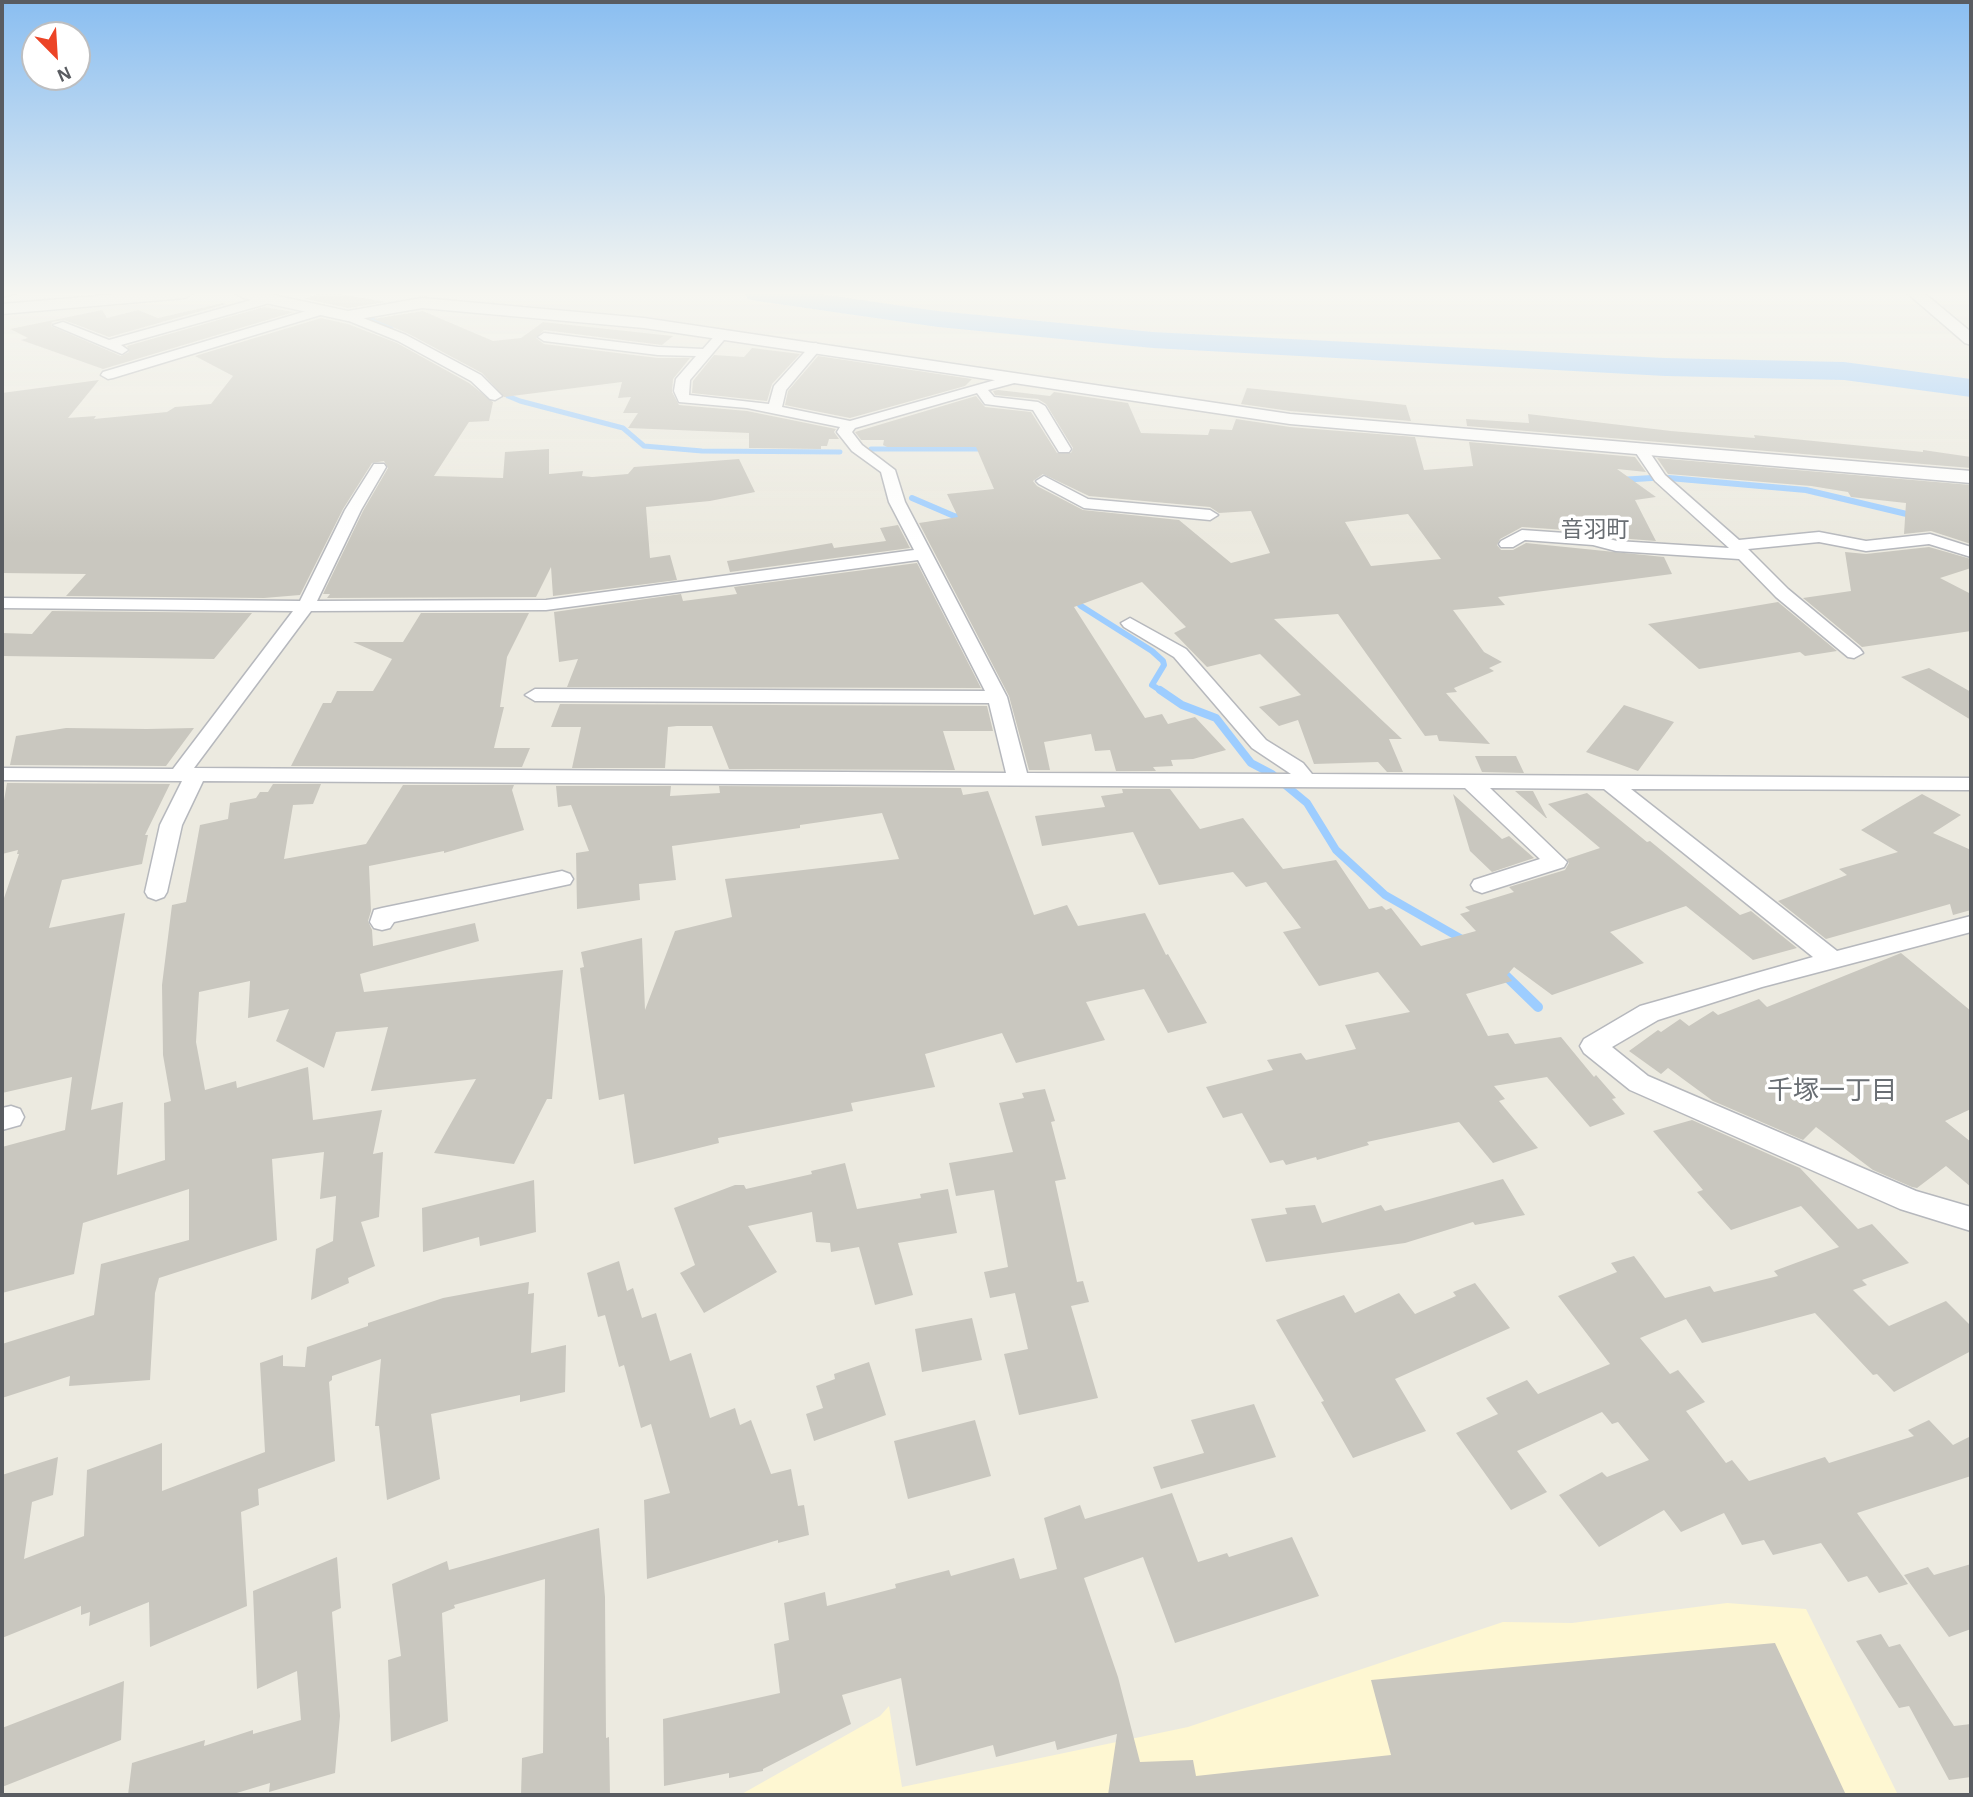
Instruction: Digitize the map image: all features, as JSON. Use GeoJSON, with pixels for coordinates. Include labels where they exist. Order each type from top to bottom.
{"type":"FeatureCollection","features":[{"type":"Feature","properties":{"kind":"street"},"geometry":{"type":"LineString","coordinates":[[474,377],[495,396]]}},
{"type":"Feature","properties":{"kind":"street"},"geometry":{"type":"LineString","coordinates":[[685,377],[681,391],[684,399],[747,404],[850,425],[1013,379]]}},
{"type":"Feature","properties":{"kind":"street"},"geometry":{"type":"LineString","coordinates":[[775,409],[779,389],[790,377]]}},
{"type":"Feature","properties":{"kind":"street"},"geometry":{"type":"LineString","coordinates":[[1000,377],[1290,419],[1971,477]]}},
{"type":"Feature","properties":{"kind":"street"},"geometry":{"type":"LineString","coordinates":[[980,389],[990,401],[1038,406],[1064,449]]}},
{"type":"Feature","properties":{"kind":"street"},"geometry":{"type":"LineString","coordinates":[[850,425],[844,432],[857,448],[888,470],[897,502],[997,696],[1018,778]]}},
{"type":"Feature","properties":{"kind":"street"},"geometry":{"type":"LineString","coordinates":[[1642,450],[1660,478],[1739,549],[1782,593],[1854,653]]}},
{"type":"Feature","properties":{"kind":"street"},"geometry":{"type":"LineString","coordinates":[[156,892],[171,825],[187,774],[306,606],[353,510],[379,467]]}},
{"type":"Feature","properties":{"kind":"street"},"geometry":{"type":"LineString","coordinates":[[1044,481],[1084,503],[1210,515]]}},
{"type":"Feature","properties":{"kind":"street"},"geometry":{"type":"LineString","coordinates":[[1507,544],[1522,535],[1594,540],[1616,546],[1739,549],[1819,537],[1866,546],[1930,539],[1971,552]]}},
{"type":"Feature","properties":{"kind":"street"},"geometry":{"type":"LineString","coordinates":[[2,603],[546,605],[923,554]]}},
{"type":"Feature","properties":{"kind":"street"},"geometry":{"type":"LineString","coordinates":[[1130,623],[1180,653],[1259,744],[1296,767],[1301,782]]}},
{"type":"Feature","properties":{"kind":"street"},"geometry":{"type":"LineString","coordinates":[[535,695],[997,696]]}},
{"type":"Feature","properties":{"kind":"street"},"geometry":{"type":"LineString","coordinates":[[2,774],[1971,785]]}},
{"type":"Feature","properties":{"kind":"street"},"geometry":{"type":"LineString","coordinates":[[1471,782],[1556,862],[1482,885]]}},
{"type":"Feature","properties":{"kind":"street"},"geometry":{"type":"LineString","coordinates":[[1609,782],[1833,960]]}},
{"type":"Feature","properties":{"kind":"street"},"geometry":{"type":"LineString","coordinates":[[382,922],[382,916],[562,879]]}},
{"type":"Feature","properties":{"kind":"street"},"geometry":{"type":"LineString","coordinates":[[1971,924],[1649,1013],[1593,1046],[1639,1083],[1910,1201],[1971,1219]]}},
{"type":"Feature","properties":{"kind":"shaded area"},"geometry":{"type":"Polygon","coordinates":[[[1727,1603],[1806,1609],[1898,1795],[740,1795],[880,1716],[889,1706],[902,1787],[1188,1727],[1503,1622],[1572,1623],[1727,1603]]]}},
{"type":"Feature","properties":{"kind":"building"},"geometry":{"type":"Polygon","coordinates":[[[232,377],[458,377],[493,402],[489,421],[469,422],[434,476],[503,478],[505,452],[549,449],[549,474],[583,471],[582,476],[592,477],[628,474],[634,467],[739,459],[755,492],[710,501],[646,507],[650,558],[670,555],[677,580],[553,596],[551,567],[536,597],[327,598],[330,594],[323,594],[363,511],[388,468],[384,461],[372,463],[343,509],[300,595],[264,598],[66,596],[86,574],[2,573],[2,393],[99,380],[68,418],[96,416],[94,419],[167,412],[175,407],[211,404],[232,377]]]}},
{"type":"Feature","properties":{"kind":"building"},"geometry":{"type":"Polygon","coordinates":[[[486,377],[675,377],[672,392],[679,405],[747,411],[836,429],[834,432],[839,439],[829,439],[827,446],[821,446],[821,449],[749,448],[749,433],[628,428],[638,413],[623,413],[631,397],[618,398],[622,382],[504,397],[486,377]]]}},
{"type":"Feature","properties":{"kind":"building"},"geometry":{"type":"Polygon","coordinates":[[[696,377],[779,377],[772,384],[767,401],[692,393],[693,381],[696,377]]]}},
{"type":"Feature","properties":{"kind":"building"},"geometry":{"type":"Polygon","coordinates":[[[800,377],[972,379],[965,386],[850,418],[785,405],[788,391],[800,377]]]}},
{"type":"Feature","properties":{"kind":"building"},"geometry":{"type":"Polygon","coordinates":[[[1247,388],[1406,405],[1411,421],[1241,404],[1247,388]]]}},
{"type":"Feature","properties":{"kind":"building"},"geometry":{"type":"Polygon","coordinates":[[[993,391],[1050,396],[1054,392],[1128,403],[1141,433],[1208,435],[1210,429],[1232,430],[1236,419],[1290,427],[1415,437],[1424,470],[1473,466],[1469,442],[1635,457],[1646,472],[1617,469],[1656,497],[1635,500],[1656,541],[1617,538],[1594,532],[1522,527],[1500,539],[1497,545],[1501,550],[1513,550],[1526,543],[1664,557],[1672,574],[1498,597],[1505,605],[1453,610],[1484,652],[1502,662],[1489,668],[1494,671],[1454,688],[1457,692],[1446,693],[1490,744],[1439,741],[1437,735],[1425,736],[1338,614],[1274,619],[1402,739],[1389,739],[1403,772],[1387,772],[1378,762],[1314,764],[1298,720],[1279,726],[1259,707],[1301,695],[1260,654],[1207,667],[1174,633],[1186,627],[1142,582],[1074,607],[1145,718],[1162,714],[1168,724],[1195,717],[1226,750],[1193,759],[1171,760],[1173,766],[1153,767],[1156,771],[1116,771],[1110,750],[1095,751],[1091,734],[1044,742],[1050,770],[1029,770],[1009,696],[919,523],[958,517],[947,494],[994,489],[976,447],[887,447],[883,445],[884,440],[861,440],[855,432],[976,396],[985,407],[1031,412],[1057,453],[1071,453],[1073,448],[1046,404],[1038,399],[995,395],[993,391]],[[1043,474],[1033,481],[1037,486],[1083,510],[1179,520],[1231,563],[1270,553],[1251,511],[1219,513],[1210,507],[1089,496],[1043,474]],[[1408,514],[1345,522],[1371,566],[1441,559],[1408,514]]]}},
{"type":"Feature","properties":{"kind":"building"},"geometry":{"type":"Polygon","coordinates":[[[1528,414],[1671,431],[1755,438],[1754,435],[1923,450],[1971,457],[1971,468],[1467,426],[1466,419],[1529,423],[1528,414]]]}},
{"type":"Feature","properties":{"kind":"building"},"geometry":{"type":"Polygon","coordinates":[[[1657,458],[1971,485],[1971,544],[1931,531],[1904,534],[1906,503],[1851,497],[1848,492],[1811,486],[1668,474],[1657,458]]]}},
{"type":"Feature","properties":{"kind":"building"},"geometry":{"type":"Polygon","coordinates":[[[898,525],[910,548],[730,572],[727,561],[832,543],[834,548],[886,541],[880,528],[898,525]]]}},
{"type":"Feature","properties":{"kind":"building"},"geometry":{"type":"Polygon","coordinates":[[[1929,547],[1971,559],[1971,568],[1940,578],[1971,594],[1971,631],[1862,647],[1803,598],[1851,591],[1845,552],[1866,554],[1929,547]]]}},
{"type":"Feature","properties":{"kind":"building"},"geometry":{"type":"Polygon","coordinates":[[[917,563],[981,688],[567,687],[578,659],[559,662],[554,612],[681,594],[683,601],[737,594],[734,587],[917,563]]]}},
{"type":"Feature","properties":{"kind":"building"},"geometry":{"type":"Polygon","coordinates":[[[1778,602],[1837,651],[1805,656],[1800,652],[1699,669],[1648,624],[1778,602]]]}},
{"type":"Feature","properties":{"kind":"building"},"geometry":{"type":"Polygon","coordinates":[[[52,611],[252,613],[214,659],[2,656],[2,633],[32,634],[52,611]]]}},
{"type":"Feature","properties":{"kind":"building"},"geometry":{"type":"Polygon","coordinates":[[[421,613],[529,613],[507,657],[500,707],[504,707],[494,748],[530,748],[522,767],[291,766],[323,703],[331,703],[337,691],[373,691],[392,659],[353,642],[403,642],[421,613]]]}},
{"type":"Feature","properties":{"kind":"building"},"geometry":{"type":"Polygon","coordinates":[[[1929,668],[1971,692],[1971,720],[1901,677],[1929,668]]]}},
{"type":"Feature","properties":{"kind":"building"},"geometry":{"type":"Polygon","coordinates":[[[560,704],[987,706],[993,731],[943,731],[955,770],[729,769],[712,726],[668,727],[665,768],[572,768],[581,727],[551,727],[560,704]]]}},
{"type":"Feature","properties":{"kind":"building"},"geometry":{"type":"Polygon","coordinates":[[[1624,705],[1674,722],[1638,771],[1586,752],[1624,705]]]}},
{"type":"Feature","properties":{"kind":"building"},"geometry":{"type":"Polygon","coordinates":[[[66,728],[194,728],[166,766],[10,765],[16,736],[66,728]]]}},
{"type":"Feature","properties":{"kind":"building"},"geometry":{"type":"Polygon","coordinates":[[[1475,756],[1516,756],[1524,773],[1482,772],[1475,756]]]}},
{"type":"Feature","properties":{"kind":"building"},"geometry":{"type":"Polygon","coordinates":[[[7,783],[170,784],[145,835],[148,835],[142,864],[62,880],[49,928],[125,913],[91,1110],[123,1102],[117,1175],[165,1160],[164,1103],[171,1101],[163,1055],[162,985],[172,905],[186,902],[200,825],[228,819],[230,803],[256,798],[260,792],[268,792],[273,784],[321,784],[313,804],[293,805],[284,859],[366,844],[403,785],[514,785],[512,790],[524,830],[444,853],[369,866],[371,911],[368,921],[372,930],[373,946],[475,923],[479,941],[360,974],[364,992],[563,970],[552,1099],[547,1099],[514,1164],[434,1153],[476,1079],[371,1091],[388,1027],[336,1032],[324,1068],[276,1041],[289,1009],[248,1018],[250,981],[199,992],[196,1042],[205,1090],[236,1081],[237,1088],[308,1067],[313,1120],[382,1110],[373,1154],[383,1152],[379,1217],[361,1222],[375,1266],[348,1278],[349,1283],[311,1300],[316,1249],[333,1241],[336,1196],[320,1199],[324,1152],[272,1159],[277,1240],[159,1278],[155,1293],[150,1380],[69,1386],[70,1376],[2,1398],[2,1344],[94,1315],[101,1264],[189,1240],[189,1189],[83,1223],[74,1274],[2,1293],[2,1147],[65,1130],[72,1077],[2,1093],[2,904],[19,854],[18,850],[2,854],[2,812],[7,783]]]}},
{"type":"Feature","properties":{"kind":"building"},"geometry":{"type":"Polygon","coordinates":[[[556,786],[671,786],[670,796],[720,793],[719,786],[961,788],[963,795],[988,791],[1034,915],[1067,905],[1078,926],[1145,913],[1166,955],[1168,954],[1207,1023],[1168,1033],[1144,989],[1086,1002],[1105,1040],[1016,1063],[1002,1033],[925,1054],[935,1087],[851,1103],[853,1111],[718,1138],[719,1143],[634,1164],[624,1094],[599,1100],[580,968],[584,967],[581,952],[642,938],[645,1010],[675,931],[732,917],[725,879],[899,859],[882,813],[800,825],[800,828],[672,846],[676,880],[639,884],[640,900],[577,909],[576,853],[589,851],[571,805],[558,807],[556,786]]]}},
{"type":"Feature","properties":{"kind":"building"},"geometry":{"type":"Polygon","coordinates":[[[1122,789],[1170,789],[1200,829],[1243,818],[1283,869],[1336,860],[1369,909],[1382,906],[1386,910],[1391,908],[1421,946],[1476,931],[1460,914],[1470,911],[1465,907],[1514,892],[1509,887],[1565,870],[1569,863],[1567,859],[1600,848],[1548,804],[1587,793],[1740,915],[1751,911],[1797,948],[1753,960],[1686,906],[1610,932],[1644,963],[1552,995],[1514,967],[1507,975],[1512,981],[1466,994],[1488,1036],[1508,1033],[1515,1044],[1561,1037],[1594,1077],[1596,1075],[1616,1098],[1612,1099],[1625,1114],[1590,1127],[1547,1077],[1494,1086],[1505,1099],[1499,1101],[1538,1148],[1493,1163],[1459,1122],[1367,1142],[1369,1145],[1317,1160],[1316,1157],[1286,1165],[1283,1160],[1270,1163],[1242,1113],[1223,1118],[1206,1087],[1273,1070],[1267,1060],[1301,1053],[1306,1060],[1356,1049],[1345,1025],[1410,1012],[1378,972],[1319,986],[1283,932],[1301,928],[1266,882],[1246,887],[1233,872],[1159,885],[1133,832],[1042,846],[1035,816],[1105,807],[1101,796],[1123,793],[1122,789]]]}},
{"type":"Feature","properties":{"kind":"building"},"geometry":{"type":"Polygon","coordinates":[[[1515,791],[1533,791],[1547,818],[1546,818],[1515,791]]]}},
{"type":"Feature","properties":{"kind":"building"},"geometry":{"type":"Polygon","coordinates":[[[1453,794],[1502,839],[1509,836],[1534,858],[1492,872],[1470,851],[1453,794]]]}},
{"type":"Feature","properties":{"kind":"building"},"geometry":{"type":"Polygon","coordinates":[[[1922,794],[1961,815],[1933,833],[1971,850],[1971,910],[1953,915],[1950,904],[1826,939],[1778,901],[1847,875],[1839,869],[1898,852],[1861,830],[1922,794]]]}},
{"type":"Feature","properties":{"kind":"building"},"geometry":{"type":"Polygon","coordinates":[[[1901,953],[1971,1011],[1971,1109],[1945,1121],[1971,1142],[1971,1187],[1946,1166],[1917,1188],[1912,1187],[1873,1170],[1816,1127],[1803,1140],[1713,1101],[1668,1068],[1661,1074],[1629,1051],[1658,1030],[1661,1032],[1680,1019],[1689,1026],[1713,1011],[1718,1015],[1759,999],[1767,1007],[1901,953]]]}},
{"type":"Feature","properties":{"kind":"building"},"geometry":{"type":"Polygon","coordinates":[[[1045,1089],[1055,1121],[1051,1122],[1066,1179],[1055,1181],[1077,1282],[1083,1281],[1089,1302],[1071,1306],[1098,1398],[1019,1415],[1004,1354],[1028,1349],[1015,1293],[990,1298],[984,1272],[1008,1267],[994,1190],[956,1196],[949,1163],[1013,1152],[999,1103],[1024,1098],[1022,1093],[1045,1089]]]}},
{"type":"Feature","properties":{"kind":"building"},"geometry":{"type":"Polygon","coordinates":[[[1692,1120],[1800,1168],[1858,1229],[1872,1224],[1909,1263],[1862,1280],[1867,1285],[1853,1290],[1889,1326],[1946,1301],[1971,1326],[1971,1351],[1894,1392],[1877,1374],[1873,1375],[1815,1313],[1702,1343],[1686,1319],[1640,1338],[1670,1374],[1678,1370],[1705,1402],[1686,1411],[1726,1463],[1732,1460],[1749,1481],[1825,1457],[1829,1463],[1914,1436],[1908,1430],[1929,1420],[1953,1445],[1971,1436],[1971,1476],[1857,1513],[1908,1584],[1879,1593],[1867,1576],[1848,1582],[1821,1543],[1773,1555],[1764,1540],[1742,1545],[1724,1513],[1681,1532],[1664,1510],[1599,1547],[1559,1495],[1602,1472],[1607,1477],[1649,1460],[1618,1422],[1612,1424],[1602,1412],[1517,1451],[1547,1492],[1511,1510],[1456,1433],[1498,1414],[1486,1398],[1527,1380],[1538,1394],[1610,1364],[1558,1296],[1617,1272],[1611,1263],[1634,1256],[1665,1298],[1710,1286],[1714,1292],[1778,1276],[1774,1271],[1839,1247],[1801,1206],[1731,1230],[1697,1192],[1703,1190],[1653,1131],[1692,1120]]]}},
{"type":"Feature","properties":{"kind":"building"},"geometry":{"type":"Polygon","coordinates":[[[845,1163],[857,1209],[921,1198],[920,1194],[948,1189],[957,1233],[898,1243],[913,1295],[875,1305],[859,1247],[831,1252],[830,1243],[816,1242],[812,1212],[748,1226],[777,1272],[704,1313],[680,1273],[695,1265],[674,1208],[735,1185],[744,1185],[746,1189],[812,1174],[811,1171],[845,1163]]]}},
{"type":"Feature","properties":{"kind":"building"},"geometry":{"type":"Polygon","coordinates":[[[1503,1179],[1525,1215],[1475,1225],[1473,1222],[1405,1243],[1266,1262],[1251,1219],[1287,1214],[1285,1208],[1315,1205],[1322,1223],[1381,1205],[1385,1211],[1503,1179]]]}},
{"type":"Feature","properties":{"kind":"building"},"geometry":{"type":"Polygon","coordinates":[[[534,1180],[536,1232],[480,1246],[479,1237],[423,1252],[422,1208],[534,1180]]]}},
{"type":"Feature","properties":{"kind":"building"},"geometry":{"type":"Polygon","coordinates":[[[619,1261],[627,1291],[633,1288],[642,1318],[656,1313],[670,1361],[691,1353],[710,1418],[735,1408],[740,1425],[751,1420],[771,1474],[791,1469],[798,1506],[804,1505],[809,1535],[778,1543],[778,1540],[647,1579],[644,1500],[670,1493],[651,1424],[641,1428],[624,1365],[619,1367],[605,1315],[598,1317],[587,1273],[619,1261]]]}},
{"type":"Feature","properties":{"kind":"building"},"geometry":{"type":"Polygon","coordinates":[[[529,1282],[528,1294],[534,1293],[531,1353],[566,1345],[565,1392],[520,1402],[520,1395],[431,1414],[440,1479],[387,1500],[379,1426],[375,1426],[381,1359],[332,1376],[329,1382],[335,1461],[258,1489],[259,1505],[241,1512],[247,1606],[150,1647],[149,1602],[89,1626],[90,1612],[81,1615],[81,1606],[2,1638],[2,1475],[58,1457],[53,1495],[32,1502],[24,1559],[84,1536],[87,1470],[162,1443],[162,1491],[265,1452],[260,1363],[283,1355],[283,1366],[305,1367],[307,1347],[368,1326],[368,1323],[443,1298],[529,1282]]]}},
{"type":"Feature","properties":{"kind":"building"},"geometry":{"type":"Polygon","coordinates":[[[1475,1283],[1510,1328],[1395,1379],[1426,1431],[1353,1458],[1321,1402],[1324,1401],[1276,1320],[1344,1295],[1355,1313],[1399,1293],[1415,1314],[1456,1296],[1453,1292],[1475,1283]]]}},
{"type":"Feature","properties":{"kind":"building"},"geometry":{"type":"Polygon","coordinates":[[[972,1318],[982,1360],[922,1372],[915,1329],[972,1318]]]}},
{"type":"Feature","properties":{"kind":"building"},"geometry":{"type":"Polygon","coordinates":[[[869,1362],[886,1415],[814,1441],[806,1414],[823,1408],[816,1386],[835,1379],[834,1374],[869,1362]]]}},
{"type":"Feature","properties":{"kind":"building"},"geometry":{"type":"Polygon","coordinates":[[[1254,1404],[1276,1457],[1161,1489],[1153,1467],[1204,1453],[1191,1420],[1254,1404]]]}},
{"type":"Feature","properties":{"kind":"building"},"geometry":{"type":"Polygon","coordinates":[[[975,1420],[991,1476],[908,1499],[894,1441],[975,1420]]]}},
{"type":"Feature","properties":{"kind":"building"},"geometry":{"type":"Polygon","coordinates":[[[1172,1493],[1198,1562],[1227,1553],[1229,1557],[1292,1537],[1319,1596],[1175,1643],[1143,1557],[1084,1578],[1118,1677],[1140,1762],[1193,1760],[1196,1776],[1391,1755],[1371,1680],[1775,1643],[1846,1795],[1108,1795],[1117,1734],[1057,1750],[1055,1741],[996,1757],[993,1745],[916,1766],[901,1678],[842,1695],[851,1724],[763,1771],[729,1778],[729,1773],[664,1786],[663,1719],[780,1693],[774,1644],[789,1640],[784,1603],[825,1592],[827,1606],[896,1588],[895,1584],[949,1570],[951,1576],[1014,1558],[1020,1579],[1057,1569],[1044,1518],[1080,1505],[1085,1519],[1172,1493]]]}},
{"type":"Feature","properties":{"kind":"building"},"geometry":{"type":"Polygon","coordinates":[[[599,1528],[605,1597],[606,1738],[609,1737],[610,1795],[521,1795],[522,1758],[543,1753],[545,1579],[454,1605],[455,1608],[442,1613],[448,1721],[391,1742],[388,1660],[401,1656],[392,1584],[447,1561],[449,1570],[599,1528]]]}},
{"type":"Feature","properties":{"kind":"building"},"geometry":{"type":"Polygon","coordinates":[[[337,1557],[341,1608],[332,1612],[340,1716],[335,1773],[269,1792],[270,1783],[230,1795],[128,1795],[132,1763],[205,1740],[204,1746],[253,1730],[253,1734],[301,1720],[297,1671],[257,1689],[253,1591],[337,1557]]]}},
{"type":"Feature","properties":{"kind":"building"},"geometry":{"type":"Polygon","coordinates":[[[1971,1564],[1971,1629],[1949,1637],[1904,1575],[1928,1567],[1934,1575],[1971,1564]]]}},
{"type":"Feature","properties":{"kind":"building"},"geometry":{"type":"Polygon","coordinates":[[[1881,1634],[1889,1647],[1900,1644],[1954,1726],[1971,1724],[1971,1777],[1949,1780],[1909,1706],[1899,1708],[1856,1641],[1881,1634]]]}},
{"type":"Feature","properties":{"kind":"building"},"geometry":{"type":"Polygon","coordinates":[[[124,1681],[121,1740],[2,1787],[2,1728],[124,1681]]]}},
{"type":"Feature","properties":{"kind":"waterway"},"geometry":{"type":"LineString","coordinates":[[1888,377],[1971,388]]}},
{"type":"Feature","properties":{"kind":"waterway"},"geometry":{"type":"LineString","coordinates":[[502,389],[508,396],[520,401],[623,428],[644,446],[702,451],[840,452]]}},
{"type":"Feature","properties":{"kind":"waterway"},"geometry":{"type":"LineString","coordinates":[[871,449],[987,449]]}},
{"type":"Feature","properties":{"kind":"waterway"},"geometry":{"type":"LineString","coordinates":[[1619,480],[1652,478]]}},
{"type":"Feature","properties":{"kind":"waterway"},"geometry":{"type":"LineString","coordinates":[[1669,478],[1806,490],[1915,516]]}},
{"type":"Feature","properties":{"kind":"waterway"},"geometry":{"type":"LineString","coordinates":[[912,498],[954,516],[969,517]]}},
{"type":"Feature","properties":{"kind":"waterway"},"geometry":{"type":"LineString","coordinates":[[1074,598],[1081,606],[1152,651],[1163,661],[1164,665],[1152,685],[1162,691]]}},
{"type":"Feature","properties":{"kind":"waterway"},"geometry":{"type":"LineString","coordinates":[[1162,691],[1182,705],[1216,718],[1251,763],[1272,774],[1307,803],[1336,850],[1385,895],[1467,942]]}},
{"type":"Feature","properties":{"kind":"waterway"},"geometry":{"type":"LineString","coordinates":[[1506,976],[1504,974],[1538,1007]]}},
{"type":"Feature","properties":{"kind":"district","name":"音羽町"},"geometry":{"type":"Point","coordinates":[1595,530]}},
{"type":"Feature","properties":{"kind":"district","name":"千塚一丁目"},"geometry":{"type":"Point","coordinates":[1832,1091]}}]}
